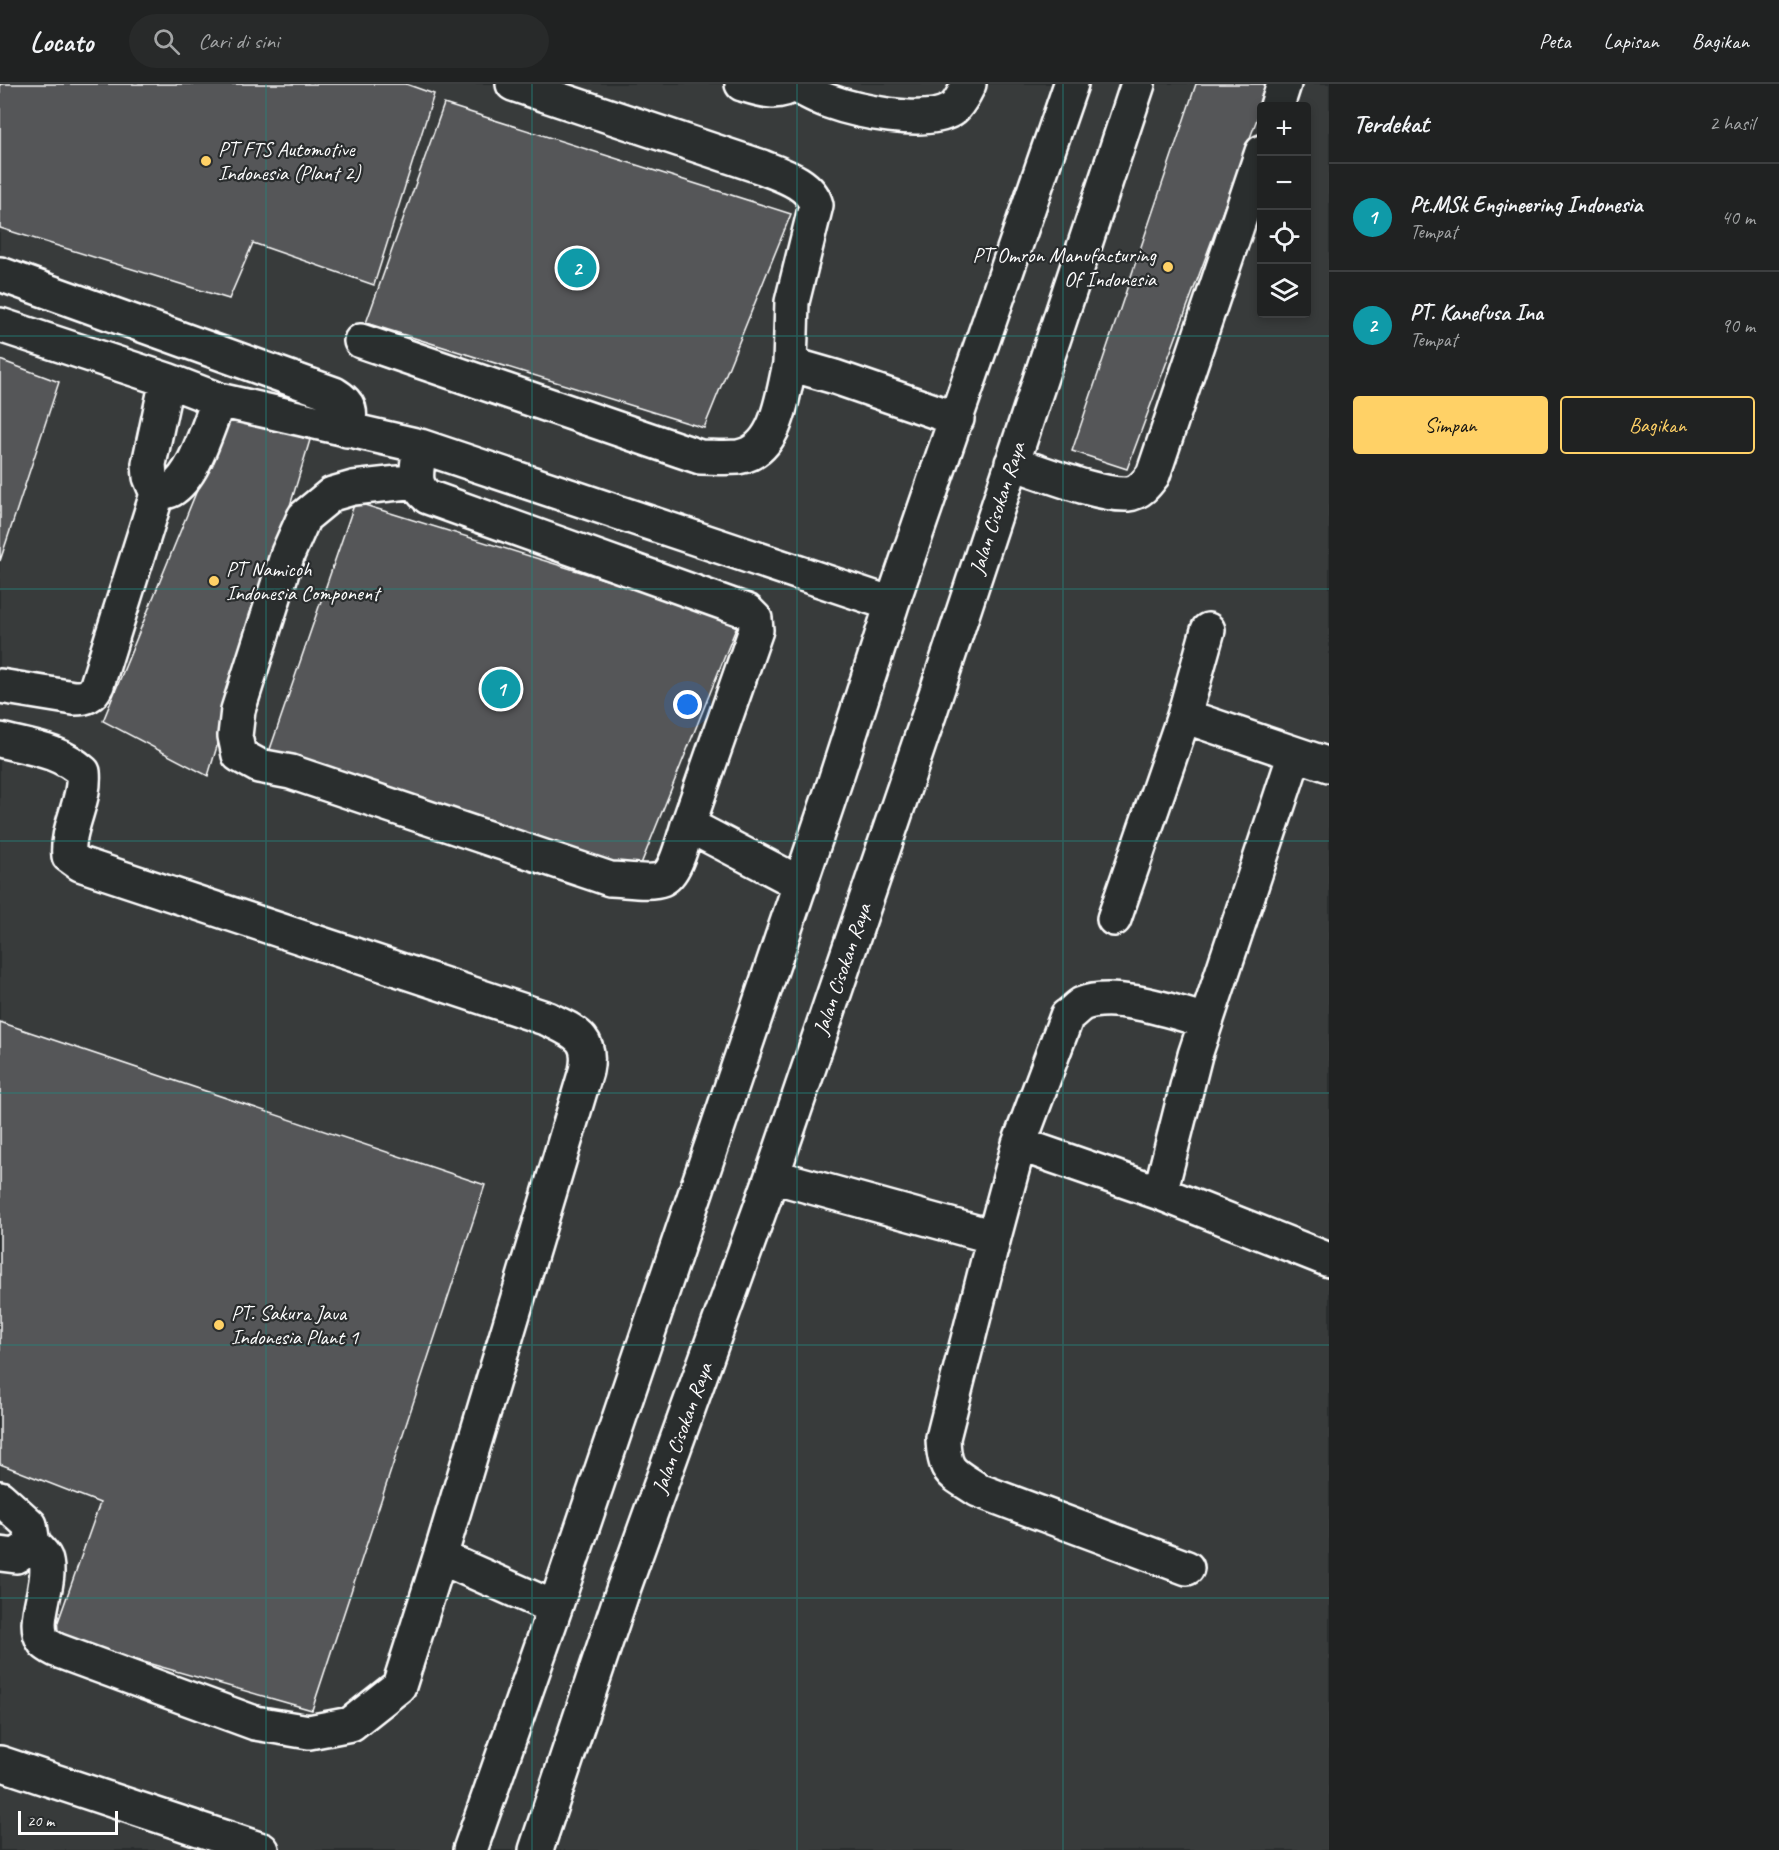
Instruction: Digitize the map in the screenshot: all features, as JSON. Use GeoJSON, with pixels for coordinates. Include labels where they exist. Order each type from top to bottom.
{"type":"FeatureCollection","features":[{"type":"Feature","properties":{"kind":"street"},"geometry":{"type":"LineString","coordinates":[[361,340],[700,457],[740,457],[758,449],[772,432],[790,364],[792,302],[816,205],[814,196],[795,181],[762,167],[513,84]]}},
{"type":"Feature","properties":{"kind":"street"},"geometry":{"type":"LineString","coordinates":[[742,84],[759,90],[782,92],[794,85],[828,101],[881,114],[920,118],[939,116],[953,109],[969,84]]}},
{"type":"Feature","properties":{"kind":"street"},"geometry":{"type":"LineString","coordinates":[[470,1850],[555,1608],[801,884],[892,604],[1071,84]]}},
{"type":"Feature","properties":{"kind":"street","name":"Jalan Cisokan Raya"},"geometry":{"type":"LineString","coordinates":[[536,1850],[624,1587],[772,1176],[1138,84]]}},
{"type":"Feature","properties":{"kind":"street"},"geometry":{"type":"LineString","coordinates":[[1278,102],[1284,84]]}},
{"type":"Feature","properties":{"kind":"street"},"geometry":{"type":"LineString","coordinates":[[1012,463],[1101,491],[1130,494],[1144,487],[1153,475],[1261,156]]}},
{"type":"Feature","properties":{"kind":"street"},"geometry":{"type":"LineString","coordinates":[[0,274],[334,394],[345,401],[351,416],[347,430]]}},
{"type":"Feature","properties":{"kind":"street"},"geometry":{"type":"LineString","coordinates":[[0,325],[219,400],[420,446],[892,604]]}},
{"type":"Feature","properties":{"kind":"street"},"geometry":{"type":"LineString","coordinates":[[790,364],[957,419]]}},
{"type":"Feature","properties":{"kind":"street"},"geometry":{"type":"LineString","coordinates":[[0,686],[74,699],[84,698],[93,693],[97,686],[157,494],[150,477],[149,464],[166,380]]}},
{"type":"Feature","properties":{"kind":"street"},"geometry":{"type":"LineString","coordinates":[[157,494],[170,490],[184,477],[219,400]]}},
{"type":"Feature","properties":{"kind":"street"},"geometry":{"type":"LineString","coordinates":[[417,481],[353,488],[332,494],[304,516],[288,553],[238,710],[235,736],[239,755],[259,766],[291,772],[610,879],[662,879],[672,871],[756,630],[755,619],[747,611],[428,496],[420,490],[417,481],[420,446]]}},
{"type":"Feature","properties":{"kind":"street"},"geometry":{"type":"LineString","coordinates":[[1114,919],[1184,716],[1208,630]]}},
{"type":"Feature","properties":{"kind":"street"},"geometry":{"type":"LineString","coordinates":[[1184,716],[1329,765]]}},
{"type":"Feature","properties":{"kind":"street"},"geometry":{"type":"LineString","coordinates":[[0,740],[57,754],[70,760],[83,772],[84,780],[69,849],[69,856],[80,864],[548,1019],[578,1034],[588,1050],[586,1071],[399,1686],[351,1724],[309,1732],[255,1723],[50,1647],[45,1643],[41,1634],[40,1621],[45,1589],[44,1556],[33,1544],[30,1525],[0,1498]]}},
{"type":"Feature","properties":{"kind":"street"},"geometry":{"type":"LineString","coordinates":[[1160,1193],[1195,1055],[1295,754]]}},
{"type":"Feature","properties":{"kind":"street"},"geometry":{"type":"LineString","coordinates":[[688,825],[801,884]]}},
{"type":"Feature","properties":{"kind":"street"},"geometry":{"type":"LineString","coordinates":[[1187,1568],[978,1490],[950,1471],[943,1458],[943,1438],[1019,1144],[1067,1016],[1082,1005],[1104,1001],[1141,1003],[1206,1021]]}},
{"type":"Feature","properties":{"kind":"street"},"geometry":{"type":"LineString","coordinates":[[1019,1144],[1160,1193],[1329,1260]]}},
{"type":"Feature","properties":{"kind":"street"},"geometry":{"type":"LineString","coordinates":[[772,1176],[994,1237]]}},
{"type":"Feature","properties":{"kind":"street"},"geometry":{"type":"LineString","coordinates":[[0,1554],[16,1556],[33,1544]]}},
{"type":"Feature","properties":{"kind":"street"},"geometry":{"type":"LineString","coordinates":[[440,1557],[555,1608]]}},
{"type":"Feature","properties":{"kind":"street"},"geometry":{"type":"LineString","coordinates":[[0,1763],[262,1850]]}},
{"type":"Feature","properties":{"kind":"shaded area"},"geometry":{"type":"Polygon","coordinates":[[[0,84],[1329,84],[1329,1850],[0,1850],[0,84]]]}},
{"type":"Feature","properties":{"kind":"building","name":"PT FTS Automotive Indonesia (Plant 2)"},"geometry":{"type":"Polygon","coordinates":[[[0,84],[406,84],[434,94],[374,285],[253,243],[229,299],[0,228],[0,84]]]}},
{"type":"Feature","properties":{"kind":"building","name":"PT Omron Manufacturing Of Indonesia"},"geometry":{"type":"Polygon","coordinates":[[[1196,84],[1270,84],[1263,102],[1257,102],[1257,119],[1127,469],[1072,451],[1196,84]]]}},
{"type":"Feature","properties":{"kind":"building"},"geometry":{"type":"Polygon","coordinates":[[[444,104],[791,214],[704,428],[366,323],[444,104]]]}},
{"type":"Feature","properties":{"kind":"building"},"geometry":{"type":"Polygon","coordinates":[[[0,360],[59,382],[0,561],[0,360]]]}},
{"type":"Feature","properties":{"kind":"building","name":"PT Namicoh Indonesia Component"},"geometry":{"type":"Polygon","coordinates":[[[228,414],[310,440],[208,776],[103,721],[228,414]]]}},
{"type":"Feature","properties":{"kind":"building"},"geometry":{"type":"Polygon","coordinates":[[[355,502],[739,621],[637,874],[267,758],[355,502]]]}},
{"type":"Feature","properties":{"kind":"building","name":"PT. Sakura Java Indonesia Plant 1"},"geometry":{"type":"Polygon","coordinates":[[[0,1022],[485,1185],[312,1710],[53,1636],[100,1503],[0,1464],[0,1022]]]}},
{"type":"Feature","properties":{"kind":"place","name":"PT FTS Automotive Indonesia (Plant 2)"},"geometry":{"type":"Point","coordinates":[206,161]}},
{"type":"Feature","properties":{"kind":"place","name":"PT Omron Manufacturing Of Indonesia"},"geometry":{"type":"Point","coordinates":[1168,267]}},
{"type":"Feature","properties":{"kind":"place","name":"PT. Kanefusa Ina"},"geometry":{"type":"Point","coordinates":[577,268]}},
{"type":"Feature","properties":{"kind":"place","name":"PT Namicoh Indonesia Component"},"geometry":{"type":"Point","coordinates":[214,581]}},
{"type":"Feature","properties":{"kind":"place","name":"Pt.MSk Engineering Indonesia"},"geometry":{"type":"Point","coordinates":[501,689]}},
{"type":"Feature","properties":{"kind":"place","name":"PT. Sakura Java Indonesia Plant 1"},"geometry":{"type":"Point","coordinates":[219,1325]}}]}
